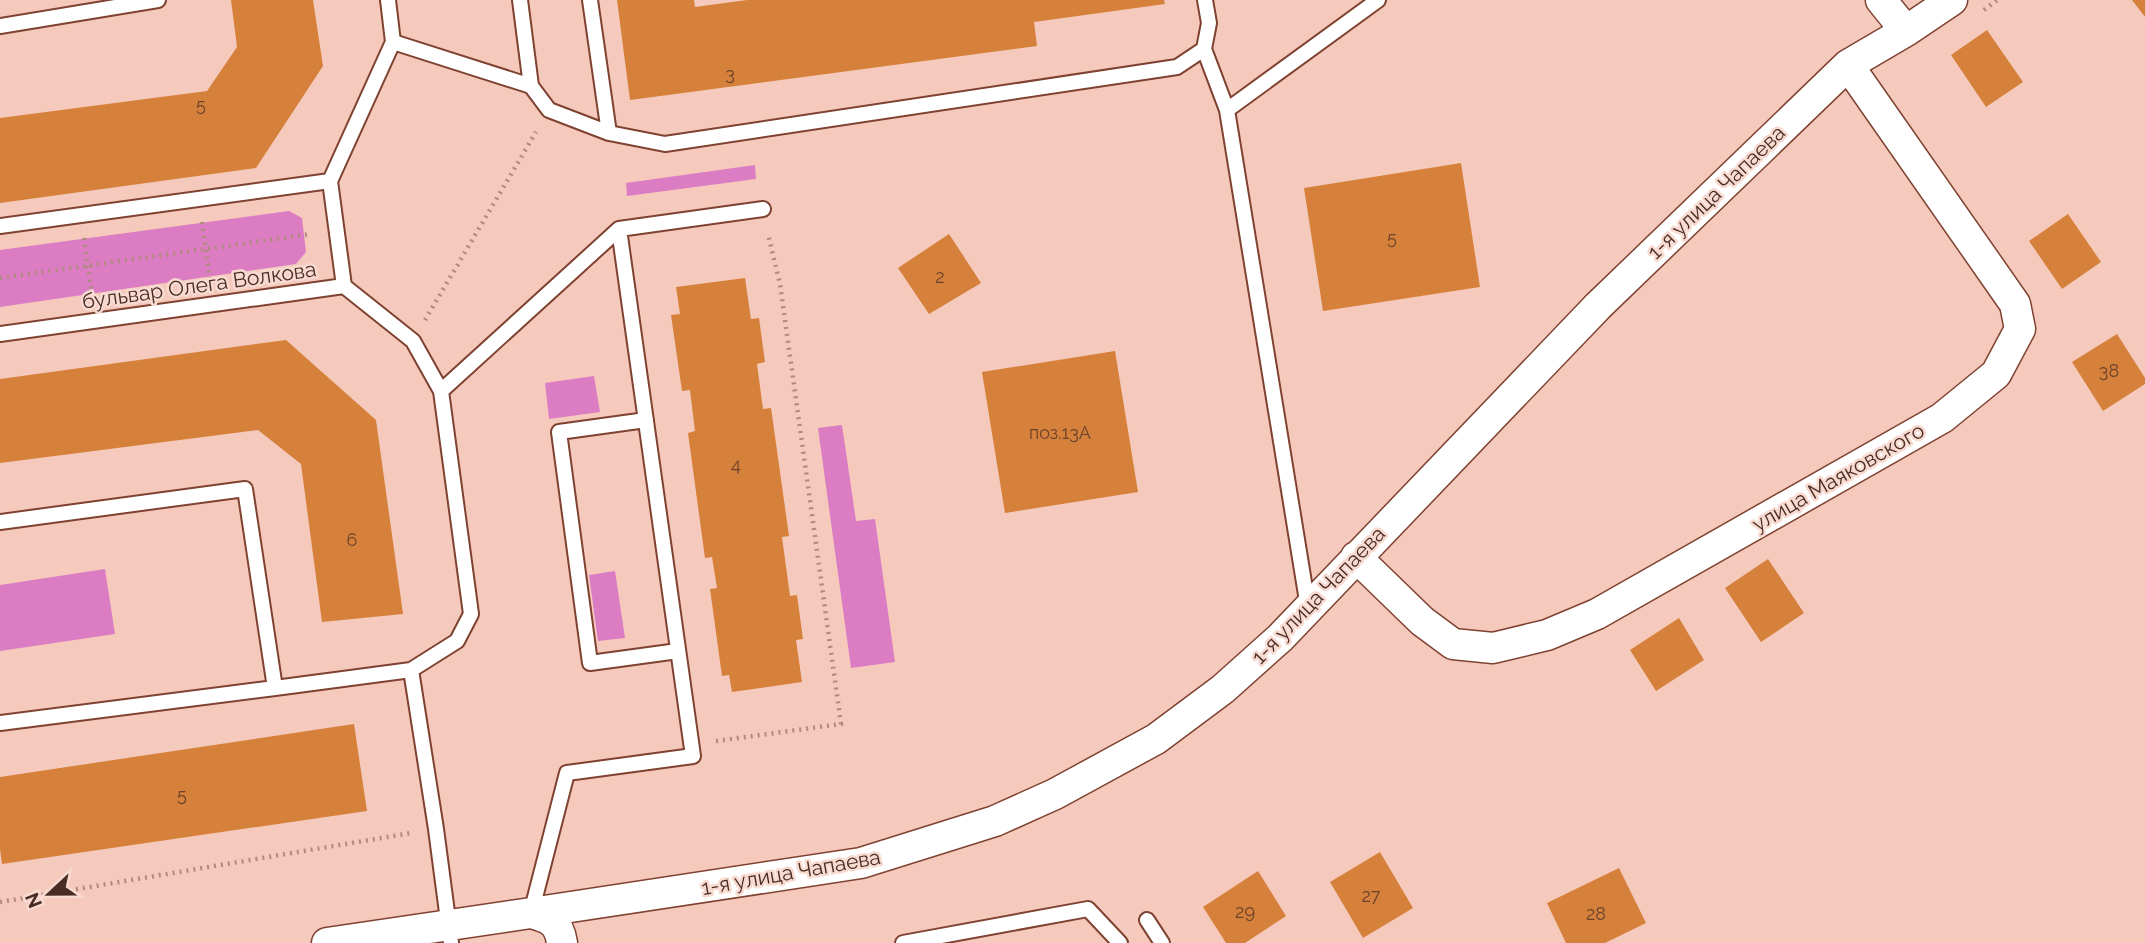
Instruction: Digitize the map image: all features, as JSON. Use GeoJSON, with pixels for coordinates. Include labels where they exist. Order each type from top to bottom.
{"type":"FeatureCollection","features":[{"type":"Feature","properties":{"kind":"street"},"geometry":{"type":"LineString","coordinates":[[1881,0],[1906,31]]}},
{"type":"Feature","properties":{"kind":"street","name":"1-я улица Чапаева"},"geometry":{"type":"LineString","coordinates":[[327,943],[450,934],[531,913],[861,863],[995,821],[1055,794],[1166,732],[1223,689],[1266,651],[1598,306],[1848,65],[1952,0]]}},
{"type":"Feature","properties":{"kind":"street","name":"улица Маяковского"},"geometry":{"type":"LineString","coordinates":[[1356,557],[1422,621],[1453,644],[1493,648],[1547,635],[1597,614],[1942,418],[1996,374],[2020,329],[2015,304],[1848,65]]}},
{"type":"Feature","properties":{"kind":"street"},"geometry":{"type":"LineString","coordinates":[[531,913],[548,917],[560,931],[562,943]]}},
{"type":"Feature","properties":{"kind":"lane"},"geometry":{"type":"LineString","coordinates":[[0,26],[158,0]]}},
{"type":"Feature","properties":{"kind":"lane"},"geometry":{"type":"LineString","coordinates":[[0,226],[330,181],[393,42],[388,0]]}},
{"type":"Feature","properties":{"kind":"lane"},"geometry":{"type":"LineString","coordinates":[[520,0],[531,86],[549,110],[609,133],[665,144],[1177,67],[1204,49]]}},
{"type":"Feature","properties":{"kind":"lane"},"geometry":{"type":"LineString","coordinates":[[590,0],[609,133]]}},
{"type":"Feature","properties":{"kind":"lane"},"geometry":{"type":"LineString","coordinates":[[1205,0],[1209,23],[1204,49],[1227,110],[1308,607]]}},
{"type":"Feature","properties":{"kind":"lane"},"geometry":{"type":"LineString","coordinates":[[1227,110],[1378,0]]}},
{"type":"Feature","properties":{"kind":"lane"},"geometry":{"type":"LineString","coordinates":[[393,42],[531,86]]}},
{"type":"Feature","properties":{"kind":"lane","name":"бульвар Олега Волкова"},"geometry":{"type":"LineString","coordinates":[[0,334],[344,286],[330,181]]}},
{"type":"Feature","properties":{"kind":"lane"},"geometry":{"type":"LineString","coordinates":[[441,391],[619,229],[763,209]]}},
{"type":"Feature","properties":{"kind":"lane"},"geometry":{"type":"LineString","coordinates":[[531,913],[555,811],[567,773],[693,756],[619,229]]}},
{"type":"Feature","properties":{"kind":"lane"},"geometry":{"type":"LineString","coordinates":[[0,723],[411,670],[457,641],[471,614],[441,391],[413,341],[344,286]]}},
{"type":"Feature","properties":{"kind":"lane"},"geometry":{"type":"LineString","coordinates":[[646,420],[559,432],[590,663],[678,651]]}},
{"type":"Feature","properties":{"kind":"lane"},"geometry":{"type":"LineString","coordinates":[[0,522],[245,489],[275,688]]}},
{"type":"Feature","properties":{"kind":"lane"},"geometry":{"type":"LineString","coordinates":[[411,670],[450,934]]}},
{"type":"Feature","properties":{"kind":"lane"},"geometry":{"type":"LineString","coordinates":[[903,943],[1088,909],[1120,943]]}},
{"type":"Feature","properties":{"kind":"lane"},"geometry":{"type":"LineString","coordinates":[[1147,920],[1162,943]]}},
{"type":"Feature","properties":{"kind":"path"},"geometry":{"type":"LineString","coordinates":[[413,341],[549,110]]}},
{"type":"Feature","properties":{"kind":"path"},"geometry":{"type":"LineString","coordinates":[[691,745],[841,724],[780,284],[763,209]]}},
{"type":"Feature","properties":{"kind":"path"},"geometry":{"type":"LineString","coordinates":[[81,215],[95,320]]}},
{"type":"Feature","properties":{"kind":"path"},"geometry":{"type":"LineString","coordinates":[[0,278],[336,230]]}},
{"type":"Feature","properties":{"kind":"path"},"geometry":{"type":"LineString","coordinates":[[0,902],[436,829]]}},
{"type":"Feature","properties":{"kind":"shaded area"},"geometry":{"type":"Polygon","coordinates":[[[755,165],[756,179],[627,196],[626,183],[755,165]]]}},
{"type":"Feature","properties":{"kind":"shaded area"},"geometry":{"type":"Polygon","coordinates":[[[289,211],[302,218],[306,252],[296,264],[0,307],[0,250],[289,211]]]}},
{"type":"Feature","properties":{"kind":"shaded area"},"geometry":{"type":"Polygon","coordinates":[[[594,376],[600,412],[549,419],[545,383],[594,376]]]}},
{"type":"Feature","properties":{"kind":"shaded area"},"geometry":{"type":"Polygon","coordinates":[[[842,425],[856,521],[875,519],[895,662],[851,668],[818,428],[842,425]]]}},
{"type":"Feature","properties":{"kind":"shaded area"},"geometry":{"type":"Polygon","coordinates":[[[105,569],[115,634],[0,651],[0,585],[105,569]]]}},
{"type":"Feature","properties":{"kind":"shaded area"},"geometry":{"type":"Polygon","coordinates":[[[615,571],[625,638],[598,641],[589,575],[615,571]]]}},
{"type":"Feature","properties":{"kind":"building"},"geometry":{"type":"Polygon","coordinates":[[[231,0],[313,0],[323,66],[256,168],[0,203],[0,118],[207,91],[237,47],[231,0]]]}},
{"type":"Feature","properties":{"kind":"building"},"geometry":{"type":"Polygon","coordinates":[[[617,0],[694,0],[695,7],[747,0],[1164,0],[1165,4],[1034,22],[1037,46],[630,100],[617,0]]]}},
{"type":"Feature","properties":{"kind":"building"},"geometry":{"type":"Polygon","coordinates":[[[2132,0],[2145,0],[2145,17],[2132,0]]]}},
{"type":"Feature","properties":{"kind":"building"},"geometry":{"type":"Polygon","coordinates":[[[1987,30],[2023,82],[1986,107],[1951,55],[1987,30]]]}},
{"type":"Feature","properties":{"kind":"building"},"geometry":{"type":"Polygon","coordinates":[[[1461,163],[1480,287],[1323,311],[1304,188],[1461,163]]]}},
{"type":"Feature","properties":{"kind":"building"},"geometry":{"type":"Polygon","coordinates":[[[2068,214],[2101,262],[2062,289],[2029,241],[2068,214]]]}},
{"type":"Feature","properties":{"kind":"building"},"geometry":{"type":"Polygon","coordinates":[[[949,234],[981,283],[929,314],[898,268],[949,234]]]}},
{"type":"Feature","properties":{"kind":"building"},"geometry":{"type":"Polygon","coordinates":[[[745,278],[751,319],[759,318],[765,362],[757,364],[763,409],[771,408],[789,536],[782,537],[790,596],[797,595],[803,639],[796,640],[802,682],[732,692],[729,675],[722,676],[710,589],[717,588],[712,557],[705,558],[688,433],[695,431],[690,390],[682,391],[671,315],[680,314],[676,287],[745,278]]]}},
{"type":"Feature","properties":{"kind":"building"},"geometry":{"type":"Polygon","coordinates":[[[2117,334],[2145,378],[2145,384],[2103,411],[2072,362],[2117,334]]]}},
{"type":"Feature","properties":{"kind":"building"},"geometry":{"type":"Polygon","coordinates":[[[286,340],[376,420],[403,614],[322,622],[301,464],[258,430],[0,463],[0,379],[286,340]]]}},
{"type":"Feature","properties":{"kind":"building"},"geometry":{"type":"Polygon","coordinates":[[[1115,351],[1138,492],[1005,513],[982,372],[1115,351]]]}},
{"type":"Feature","properties":{"kind":"building"},"geometry":{"type":"Polygon","coordinates":[[[1768,559],[1804,613],[1761,642],[1725,588],[1768,559]]]}},
{"type":"Feature","properties":{"kind":"building"},"geometry":{"type":"Polygon","coordinates":[[[1679,618],[1704,660],[1656,691],[1630,650],[1679,618]]]}},
{"type":"Feature","properties":{"kind":"building"},"geometry":{"type":"Polygon","coordinates":[[[354,724],[367,811],[2,864],[0,777],[354,724]]]}},
{"type":"Feature","properties":{"kind":"building"},"geometry":{"type":"Polygon","coordinates":[[[1380,852],[1413,908],[1363,938],[1330,882],[1380,852]]]}},
{"type":"Feature","properties":{"kind":"building"},"geometry":{"type":"Polygon","coordinates":[[[1619,868],[1646,923],[1605,943],[1566,943],[1547,903],[1619,868]]]}},
{"type":"Feature","properties":{"kind":"building"},"geometry":{"type":"Polygon","coordinates":[[[1258,871],[1286,916],[1245,943],[1226,943],[1203,907],[1258,871]]]}}]}
